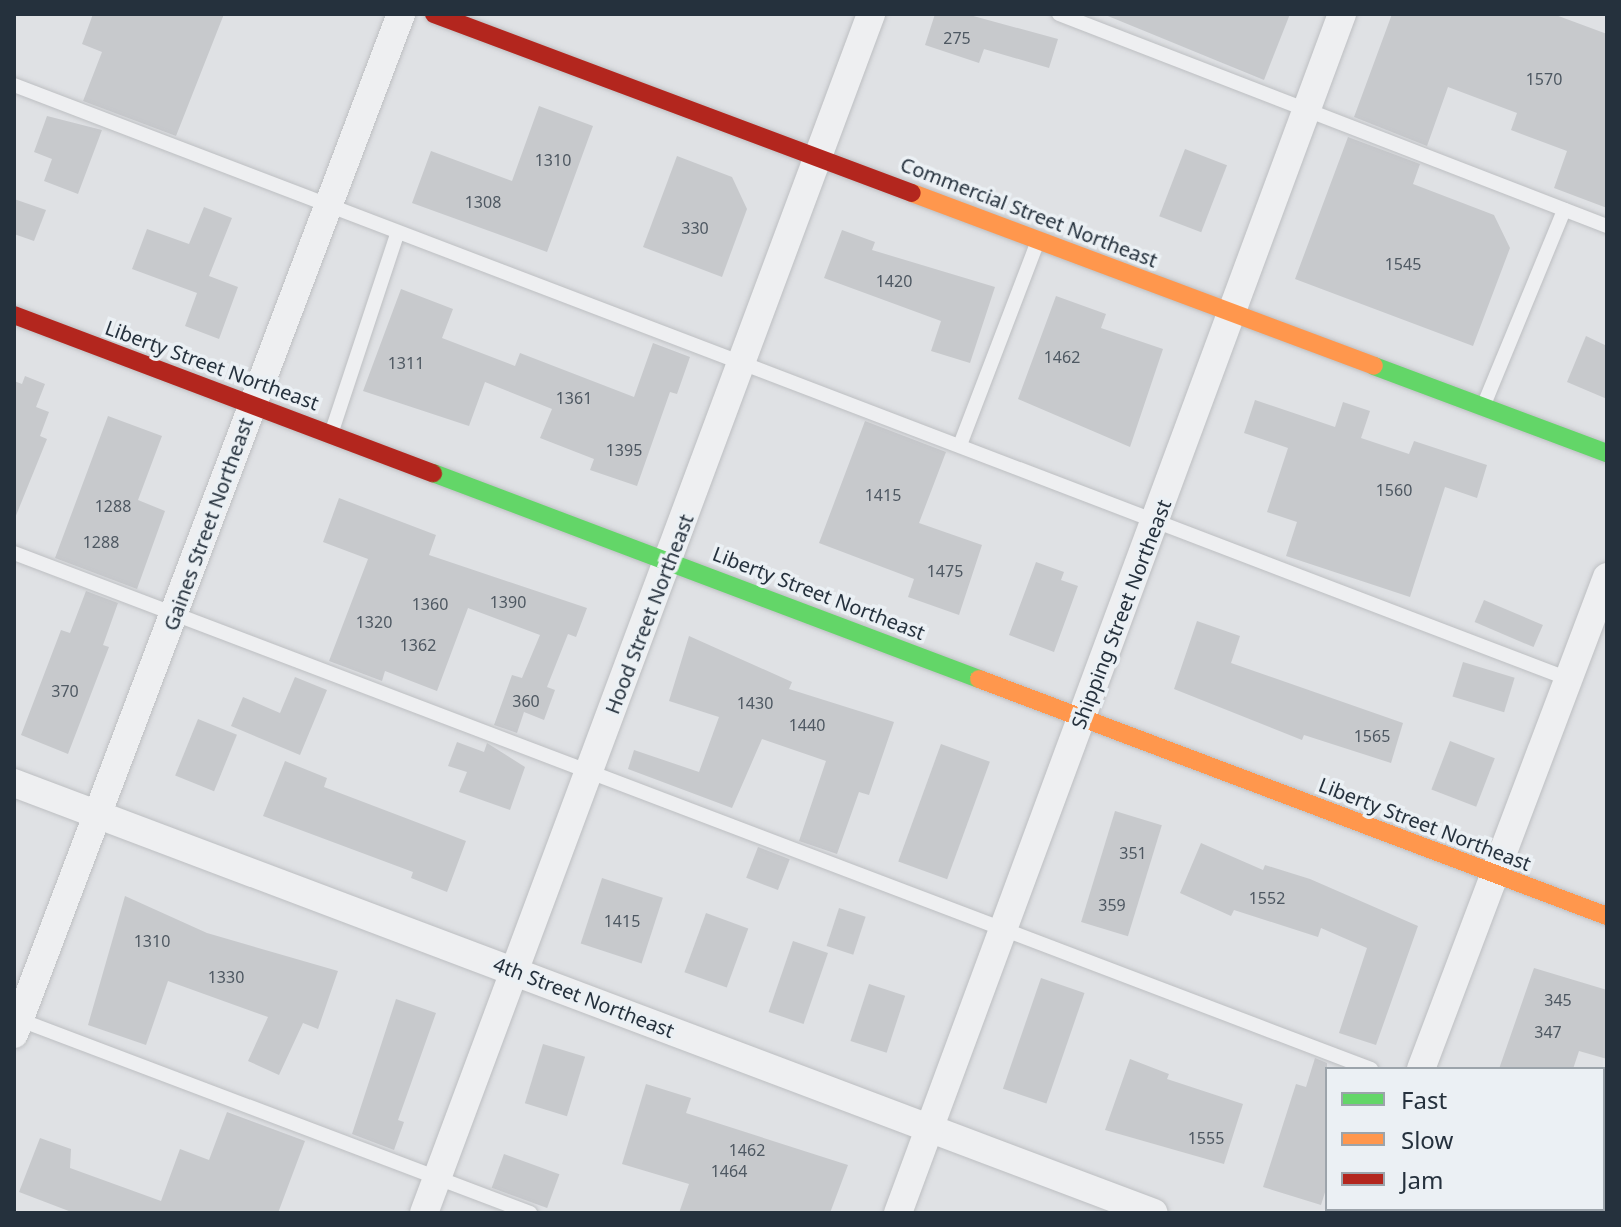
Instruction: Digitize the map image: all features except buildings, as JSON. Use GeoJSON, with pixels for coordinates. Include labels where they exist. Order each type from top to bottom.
{"type":"FeatureCollection","features":[{"type":"Feature","properties":{"kind":"highway","name":"Commercial Street Northeast"},"geometry":{"type":"LineString","coordinates":[[434,14],[1607,453]]}},
{"type":"Feature","properties":{"kind":"highway","name":"Liberty Street Northeast"},"geometry":{"type":"LineString","coordinates":[[14,315],[1607,916]]}},
{"type":"Feature","properties":{"kind":"street","name":"Gaines Street Northeast"},"geometry":{"type":"LineString","coordinates":[[16,1024],[100,815],[401,14]]}},
{"type":"Feature","properties":{"kind":"street","name":"Hood Street Northeast"},"geometry":{"type":"LineString","coordinates":[[424,1213],[871,14]]}},
{"type":"Feature","properties":{"kind":"street","name":"Shipping Street Northeast"},"geometry":{"type":"LineString","coordinates":[[898,1213],[1342,14]]}},
{"type":"Feature","properties":{"kind":"street"},"geometry":{"type":"LineString","coordinates":[[1422,1067],[1607,577]]}},
{"type":"Feature","properties":{"kind":"street","name":"4th Street Northeast"},"geometry":{"type":"LineString","coordinates":[[14,783],[1154,1213]]}},
{"type":"Feature","properties":{"kind":"lane"},"geometry":{"type":"LineString","coordinates":[[1059,14],[1305,114],[1607,226]]}},
{"type":"Feature","properties":{"kind":"lane"},"geometry":{"type":"LineString","coordinates":[[14,85],[397,234],[1157,518],[1569,679]]}},
{"type":"Feature","properties":{"kind":"lane"},"geometry":{"type":"LineString","coordinates":[[1483,407],[1564,210]]}},
{"type":"Feature","properties":{"kind":"lane"},"geometry":{"type":"LineString","coordinates":[[331,433],[397,234]]}},
{"type":"Feature","properties":{"kind":"lane"},"geometry":{"type":"LineString","coordinates":[[960,445],[1038,239]]}},
{"type":"Feature","properties":{"kind":"lane"},"geometry":{"type":"LineString","coordinates":[[14,553],[1366,1067]]}},
{"type":"Feature","properties":{"kind":"lane"},"geometry":{"type":"LineString","coordinates":[[16,1024],[530,1213]]}},
{"type":"Feature","properties":{"kind":"traffic: fast"},"geometry":{"type":"LineString","coordinates":[[1374,366],[1607,453]]}},
{"type":"Feature","properties":{"kind":"traffic: fast"},"geometry":{"type":"LineString","coordinates":[[433,473],[979,679]]}},
{"type":"Feature","properties":{"kind":"traffic: slow"},"geometry":{"type":"LineString","coordinates":[[912,193],[1374,366]]}},
{"type":"Feature","properties":{"kind":"traffic: slow"},"geometry":{"type":"LineString","coordinates":[[979,679],[1607,916]]}},
{"type":"Feature","properties":{"kind":"traffic: jam"},"geometry":{"type":"LineString","coordinates":[[434,14],[912,193]]}},
{"type":"Feature","properties":{"kind":"traffic: jam"},"geometry":{"type":"LineString","coordinates":[[14,315],[433,473]]}}]}
